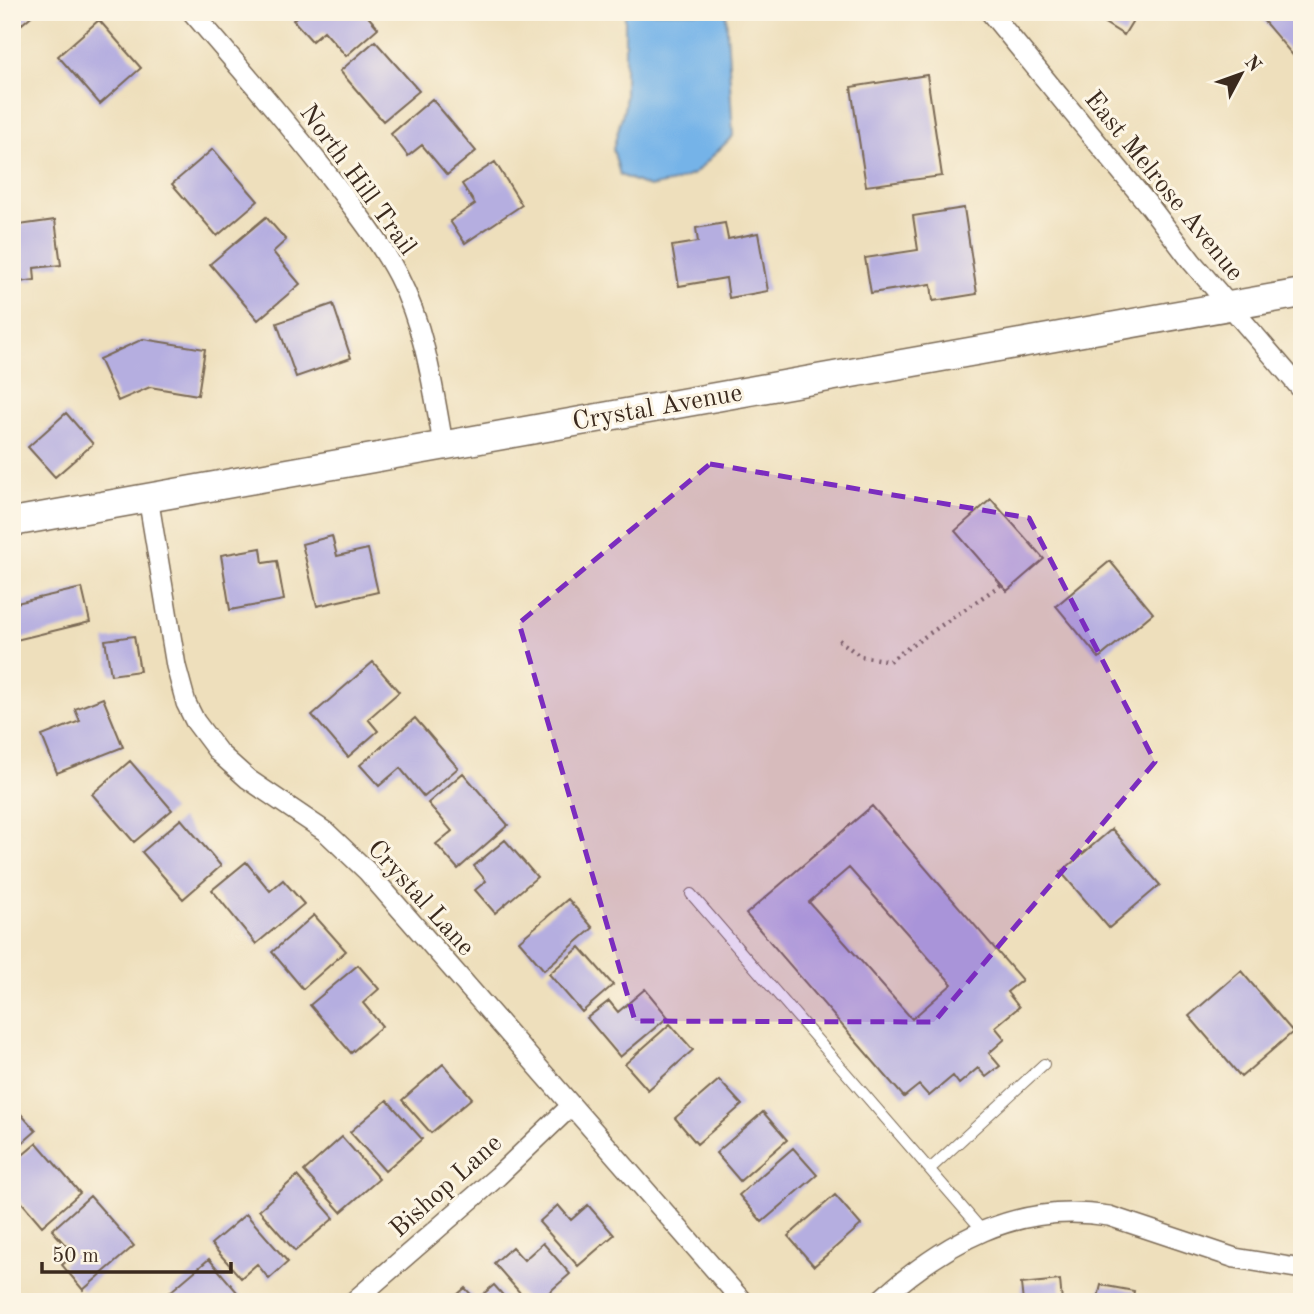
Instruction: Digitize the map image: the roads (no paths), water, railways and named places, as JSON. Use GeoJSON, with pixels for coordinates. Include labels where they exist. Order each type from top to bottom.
{"type":"FeatureCollection","features":[{"type":"Feature","properties":{"kind":"street","name":"North Hill Trail"},"geometry":{"type":"LineString","coordinates":[[192,12],[300,138],[368,228],[398,276],[420,329],[443,444]]}},
{"type":"Feature","properties":{"kind":"street","name":"East Melrose Avenue"},"geometry":{"type":"LineString","coordinates":[[990,12],[1228,305],[1302,390]]}},
{"type":"Feature","properties":{"kind":"street","name":"Crystal Avenue"},"geometry":{"type":"LineString","coordinates":[[12,522],[1302,293]]}},
{"type":"Feature","properties":{"kind":"street","name":"Crystal Lane"},"geometry":{"type":"LineString","coordinates":[[148,497],[176,666],[186,703],[206,738],[248,779],[326,832],[367,871],[743,1302]]}},
{"type":"Feature","properties":{"kind":"street","name":"Bishop Lane"},"geometry":{"type":"LineString","coordinates":[[353,1302],[498,1175],[571,1106]]}},
{"type":"Feature","properties":{"kind":"street"},"geometry":{"type":"LineString","coordinates":[[878,1302],[904,1279],[949,1247],[982,1230],[1018,1219],[1054,1213],[1109,1216],[1235,1258],[1302,1269]]}},
{"type":"Feature","properties":{"kind":"lane"},"geometry":{"type":"LineString","coordinates":[[691,894],[982,1230]]}},
{"type":"Feature","properties":{"kind":"lane"},"geometry":{"type":"LineString","coordinates":[[930,1170],[1044,1064]]}},
{"type":"Feature","properties":{"kind":"water"},"geometry":{"type":"Polygon","coordinates":[[[625,12],[726,12],[733,136],[694,174],[674,182],[649,187],[620,175],[613,149],[625,105],[625,12]]]}}]}
